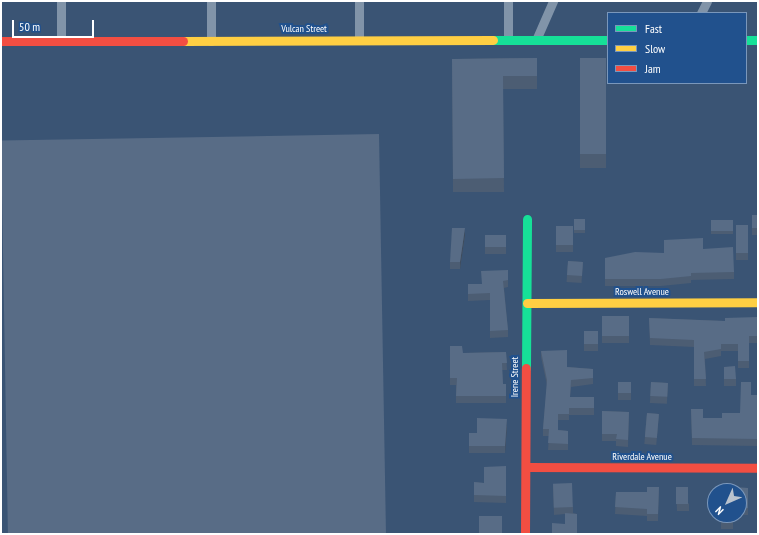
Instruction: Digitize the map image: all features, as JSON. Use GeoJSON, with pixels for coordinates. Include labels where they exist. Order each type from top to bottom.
{"type":"FeatureCollection","features":[{"type":"Feature","properties":{"kind":"street"},"geometry":{"type":"LineString","coordinates":[[61,1],[61,41]]}},
{"type":"Feature","properties":{"kind":"street"},"geometry":{"type":"LineString","coordinates":[[211,1],[211,41]]}},
{"type":"Feature","properties":{"kind":"street"},"geometry":{"type":"LineString","coordinates":[[359,1],[359,40]]}},
{"type":"Feature","properties":{"kind":"street"},"geometry":{"type":"LineString","coordinates":[[508,1],[508,40]]}},
{"type":"Feature","properties":{"kind":"street"},"geometry":{"type":"LineString","coordinates":[[536,40],[553,1]]}},
{"type":"Feature","properties":{"kind":"street"},"geometry":{"type":"LineString","coordinates":[[702,12],[707,1]]}},
{"type":"Feature","properties":{"kind":"street","name":"Vulcan Street"},"geometry":{"type":"LineString","coordinates":[[1,41],[607,40]]}},
{"type":"Feature","properties":{"kind":"street"},"geometry":{"type":"LineString","coordinates":[[747,40],[758,40]]}},
{"type":"Feature","properties":{"kind":"street","name":"Irene Street"},"geometry":{"type":"LineString","coordinates":[[525,534],[527,219]]}},
{"type":"Feature","properties":{"kind":"street","name":"Roswell Avenue"},"geometry":{"type":"LineString","coordinates":[[527,303],[758,302]]}},
{"type":"Feature","properties":{"kind":"street","name":"Riverdale Avenue"},"geometry":{"type":"LineString","coordinates":[[526,467],[758,468]]}},
{"type":"Feature","properties":{"kind":"building"},"geometry":{"type":"Polygon","coordinates":[[[537,58],[537,76],[503,76],[504,178],[453,179],[452,59],[537,58]]]}},
{"type":"Feature","properties":{"kind":"building"},"geometry":{"type":"Polygon","coordinates":[[[580,58],[606,58],[606,154],[580,154],[580,58]]]}},
{"type":"Feature","properties":{"kind":"building"},"geometry":{"type":"Polygon","coordinates":[[[379,134],[386,534],[8,534],[1,141],[379,134]]]}},
{"type":"Feature","properties":{"kind":"building"},"geometry":{"type":"Polygon","coordinates":[[[752,215],[758,215],[758,228],[752,228],[752,215]]]}},
{"type":"Feature","properties":{"kind":"building"},"geometry":{"type":"Polygon","coordinates":[[[574,219],[585,219],[585,230],[574,230],[574,219]]]}},
{"type":"Feature","properties":{"kind":"building"},"geometry":{"type":"Polygon","coordinates":[[[711,220],[733,220],[733,231],[711,231],[711,220]]]}},
{"type":"Feature","properties":{"kind":"building"},"geometry":{"type":"Polygon","coordinates":[[[736,225],[748,225],[748,253],[736,253],[736,225]]]}},
{"type":"Feature","properties":{"kind":"building"},"geometry":{"type":"Polygon","coordinates":[[[556,226],[573,226],[573,245],[556,245],[556,226]]]}},
{"type":"Feature","properties":{"kind":"building"},"geometry":{"type":"Polygon","coordinates":[[[452,228],[465,228],[460,262],[450,262],[452,228]]]}},
{"type":"Feature","properties":{"kind":"building"},"geometry":{"type":"Polygon","coordinates":[[[485,235],[506,235],[506,247],[485,247],[485,235]]]}},
{"type":"Feature","properties":{"kind":"building"},"geometry":{"type":"Polygon","coordinates":[[[703,238],[703,249],[733,247],[734,272],[691,273],[691,276],[661,279],[605,279],[605,258],[635,252],[664,253],[664,240],[703,238]]]}},
{"type":"Feature","properties":{"kind":"building"},"geometry":{"type":"Polygon","coordinates":[[[568,261],[583,262],[582,276],[567,275],[568,261]]]}},
{"type":"Feature","properties":{"kind":"building"},"geometry":{"type":"Polygon","coordinates":[[[508,270],[508,280],[503,281],[508,330],[490,331],[490,293],[468,294],[468,284],[482,284],[481,271],[508,270]]]}},
{"type":"Feature","properties":{"kind":"building"},"geometry":{"type":"Polygon","coordinates":[[[602,316],[629,316],[629,336],[602,336],[602,316]]]}},
{"type":"Feature","properties":{"kind":"building"},"geometry":{"type":"Polygon","coordinates":[[[758,317],[758,336],[749,336],[749,361],[738,361],[738,344],[721,344],[721,349],[704,352],[706,379],[694,379],[694,340],[650,338],[649,318],[725,321],[725,318],[758,317]]]}},
{"type":"Feature","properties":{"kind":"building"},"geometry":{"type":"Polygon","coordinates":[[[584,331],[598,331],[598,344],[584,344],[584,331]]]}},
{"type":"Feature","properties":{"kind":"building"},"geometry":{"type":"Polygon","coordinates":[[[450,346],[462,346],[463,353],[506,352],[507,363],[502,363],[503,384],[506,384],[506,396],[456,396],[457,378],[450,378],[450,346]]]}},
{"type":"Feature","properties":{"kind":"building"},"geometry":{"type":"Polygon","coordinates":[[[567,350],[567,367],[593,369],[593,378],[571,380],[570,397],[594,397],[594,408],[569,408],[569,414],[558,414],[558,430],[568,431],[568,444],[548,443],[549,429],[543,429],[547,380],[541,351],[567,350]]]}},
{"type":"Feature","properties":{"kind":"building"},"geometry":{"type":"Polygon","coordinates":[[[735,366],[736,379],[724,379],[724,367],[735,366]]]}},
{"type":"Feature","properties":{"kind":"building"},"geometry":{"type":"Polygon","coordinates":[[[618,382],[631,382],[631,393],[618,393],[618,382]]]}},
{"type":"Feature","properties":{"kind":"building"},"geometry":{"type":"Polygon","coordinates":[[[651,382],[668,383],[667,397],[650,396],[651,382]]]}},
{"type":"Feature","properties":{"kind":"building"},"geometry":{"type":"Polygon","coordinates":[[[741,382],[751,382],[751,395],[758,395],[758,439],[692,438],[691,409],[703,409],[703,418],[722,418],[722,413],[740,413],[741,382]]]}},
{"type":"Feature","properties":{"kind":"building"},"geometry":{"type":"Polygon","coordinates":[[[602,411],[629,412],[628,440],[616,439],[617,434],[602,434],[602,411]]]}},
{"type":"Feature","properties":{"kind":"building"},"geometry":{"type":"Polygon","coordinates":[[[647,413],[659,414],[657,438],[645,437],[647,413]]]}},
{"type":"Feature","properties":{"kind":"building"},"geometry":{"type":"Polygon","coordinates":[[[477,418],[507,419],[505,446],[469,446],[469,433],[477,433],[477,418]]]}},
{"type":"Feature","properties":{"kind":"building"},"geometry":{"type":"Polygon","coordinates":[[[506,466],[506,496],[474,495],[474,482],[484,483],[484,467],[506,466]]]}},
{"type":"Feature","properties":{"kind":"building"},"geometry":{"type":"Polygon","coordinates":[[[572,483],[573,507],[554,508],[553,484],[572,483]]]}},
{"type":"Feature","properties":{"kind":"building"},"geometry":{"type":"Polygon","coordinates":[[[647,487],[659,487],[658,514],[647,514],[647,509],[615,507],[616,492],[647,492],[647,487]]]}},
{"type":"Feature","properties":{"kind":"building"},"geometry":{"type":"Polygon","coordinates":[[[676,487],[688,487],[688,504],[676,504],[676,487]]]}},
{"type":"Feature","properties":{"kind":"building"},"geometry":{"type":"Polygon","coordinates":[[[747,488],[748,488],[747,508],[747,488]]]}},
{"type":"Feature","properties":{"kind":"building"},"geometry":{"type":"Polygon","coordinates":[[[565,513],[577,514],[577,534],[552,534],[552,523],[565,524],[565,513]]]}},
{"type":"Feature","properties":{"kind":"building"},"geometry":{"type":"Polygon","coordinates":[[[479,516],[502,516],[502,534],[476,534],[479,533],[479,516]]]}},
{"type":"Feature","properties":{"kind":"traffic: fast"},"geometry":{"type":"LineString","coordinates":[[493,40],[607,40]]}},
{"type":"Feature","properties":{"kind":"traffic: fast"},"geometry":{"type":"LineString","coordinates":[[747,40],[758,40]]}},
{"type":"Feature","properties":{"kind":"traffic: fast"},"geometry":{"type":"LineString","coordinates":[[526,368],[527,219]]}},
{"type":"Feature","properties":{"kind":"traffic: slow"},"geometry":{"type":"LineString","coordinates":[[183,41],[493,40]]}},
{"type":"Feature","properties":{"kind":"traffic: slow"},"geometry":{"type":"LineString","coordinates":[[527,303],[758,302]]}},
{"type":"Feature","properties":{"kind":"traffic: jam"},"geometry":{"type":"LineString","coordinates":[[1,41],[183,41]]}},
{"type":"Feature","properties":{"kind":"traffic: jam"},"geometry":{"type":"LineString","coordinates":[[525,534],[526,368]]}},
{"type":"Feature","properties":{"kind":"traffic: jam"},"geometry":{"type":"LineString","coordinates":[[526,467],[758,468]]}}]}
